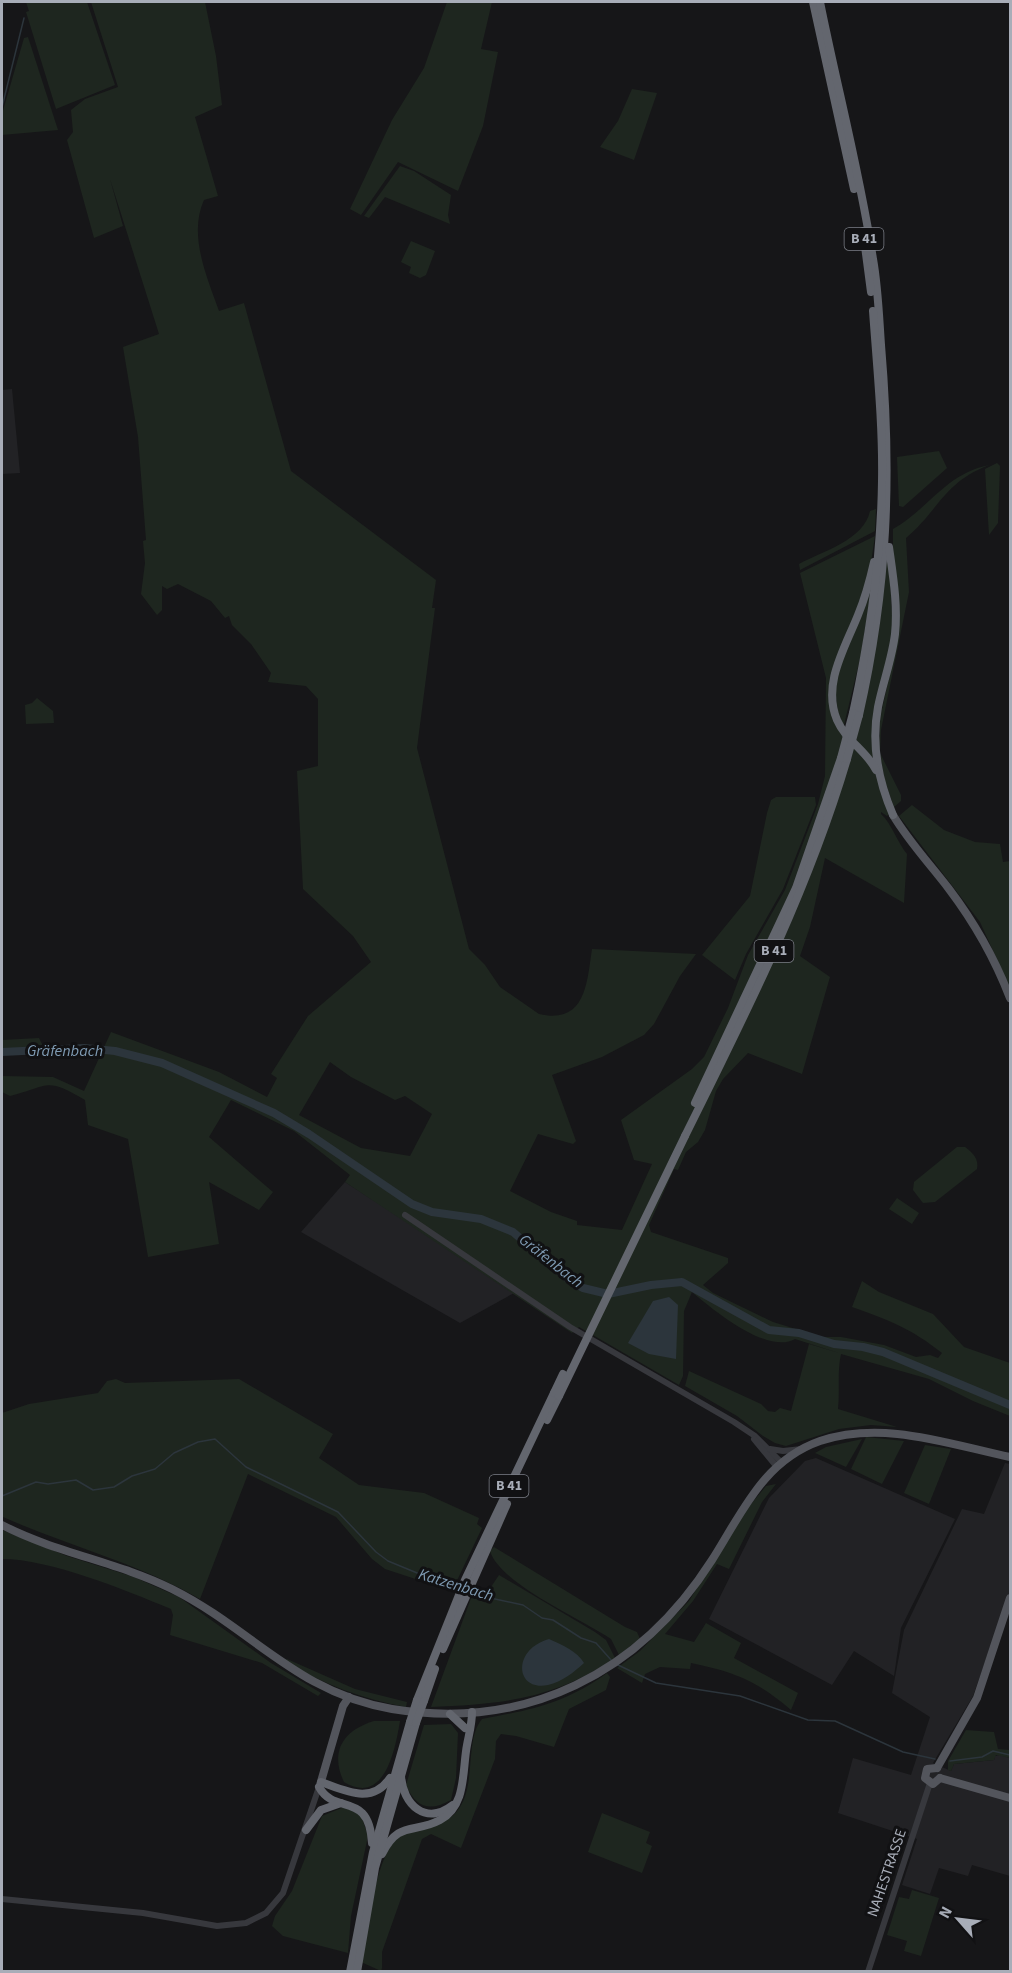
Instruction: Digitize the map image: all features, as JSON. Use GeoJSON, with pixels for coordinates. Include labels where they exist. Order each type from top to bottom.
{"type":"FeatureCollection","features":[{"type":"Feature","properties":{"kind":"highway","name":"B 41"},"geometry":{"type":"LineString","coordinates":[[813,2],[868,263],[882,463],[883,534],[895,592],[896,624],[876,729],[879,776]]}},
{"type":"Feature","properties":{"kind":"highway","name":"B 41"},"geometry":{"type":"LineString","coordinates":[[350,1971],[373,1852],[420,1701],[461,1597],[556,1394],[683,1135],[796,888],[844,759],[856,714],[883,534],[888,467],[884,370],[874,262],[820,2]]}},
{"type":"Feature","properties":{"kind":"highway","name":"B 41"},"geometry":{"type":"LineString","coordinates":[[883,534],[865,597],[837,666],[832,693],[833,706],[841,728],[871,760],[893,815]]}},
{"type":"Feature","properties":{"kind":"highway"},"geometry":{"type":"LineString","coordinates":[[466,1745],[465,1728],[470,1713]]}},
{"type":"Feature","properties":{"kind":"highway"},"geometry":{"type":"LineString","coordinates":[[459,1797],[470,1713]]}},
{"type":"Feature","properties":{"kind":"highway"},"geometry":{"type":"LineString","coordinates":[[450,1714],[465,1728]]}},
{"type":"Feature","properties":{"kind":"highway","name":"B 41"},"geometry":{"type":"LineString","coordinates":[[320,1785],[357,1795],[368,1794],[384,1786],[398,1770]]}},
{"type":"Feature","properties":{"kind":"highway","name":"B 41"},"geometry":{"type":"LineString","coordinates":[[398,1770],[404,1795],[420,1810],[442,1812],[459,1797]]}},
{"type":"Feature","properties":{"kind":"highway","name":"B 41"},"geometry":{"type":"LineString","coordinates":[[357,1971],[375,1868],[398,1770]]}},
{"type":"Feature","properties":{"kind":"highway","name":"B 41"},"geometry":{"type":"LineString","coordinates":[[320,1785],[328,1797],[359,1810],[368,1819],[372,1831],[373,1852]]}},
{"type":"Feature","properties":{"kind":"highway","name":"B 41"},"geometry":{"type":"LineString","coordinates":[[375,1868],[394,1837],[410,1828],[442,1819],[452,1810],[459,1797]]}},
{"type":"Feature","properties":{"kind":"highway"},"geometry":{"type":"LineString","coordinates":[[306,1830],[321,1810],[331,1805],[344,1803]]}},
{"type":"Feature","properties":{"kind":"main road"},"geometry":{"type":"LineString","coordinates":[[893,815],[905,835],[973,924],[1011,998]]}},
{"type":"Feature","properties":{"kind":"main road"},"geometry":{"type":"LineString","coordinates":[[2,1526],[38,1542],[173,1590],[212,1613],[289,1669],[331,1690],[389,1708],[450,1714],[470,1713],[539,1701],[598,1674],[629,1654],[649,1637],[683,1601],[714,1556],[750,1494],[779,1465],[821,1441],[849,1434],[890,1432],[1011,1457]]}},
{"type":"Feature","properties":{"kind":"main road"},"geometry":{"type":"LineString","coordinates":[[940,1778],[937,1782],[930,1783],[925,1778],[926,1771],[937,1768],[977,1698],[1011,1598]]}},
{"type":"Feature","properties":{"kind":"main road"},"geometry":{"type":"LineString","coordinates":[[331,1690],[338,1700],[341,1713]]}},
{"type":"Feature","properties":{"kind":"main road"},"geometry":{"type":"LineString","coordinates":[[338,1729],[341,1713],[350,1697]]}},
{"type":"Feature","properties":{"kind":"main road"},"geometry":{"type":"LineString","coordinates":[[320,1785],[350,1697]]}},
{"type":"Feature","properties":{"kind":"main road"},"geometry":{"type":"LineString","coordinates":[[937,1768],[940,1778]]}},
{"type":"Feature","properties":{"kind":"main road"},"geometry":{"type":"LineString","coordinates":[[940,1778],[1011,1798]]}},
{"type":"Feature","properties":{"kind":"street"},"geometry":{"type":"LineString","coordinates":[[405,1215],[570,1326],[744,1428],[770,1449],[779,1465]]}},
{"type":"Feature","properties":{"kind":"street"},"geometry":{"type":"LineString","coordinates":[[744,1428],[779,1465]]}},
{"type":"Feature","properties":{"kind":"street"},"geometry":{"type":"LineString","coordinates":[[770,1449],[783,1451],[805,1449]]}},
{"type":"Feature","properties":{"kind":"street","name":"NAHESTRASSE"},"geometry":{"type":"LineString","coordinates":[[868,1971],[930,1783]]}},
{"type":"Feature","properties":{"kind":"street"},"geometry":{"type":"LineString","coordinates":[[2,1899],[143,1913],[217,1926],[241,1924],[261,1917],[279,1898],[287,1883],[320,1785]]}},
{"type":"Feature","properties":{"kind":"shaded area"},"geometry":{"type":"Polygon","coordinates":[[[26,2],[87,2],[115,85],[56,109],[26,12],[29,11],[26,2]]]}},
{"type":"Feature","properties":{"kind":"shaded area"},"geometry":{"type":"Polygon","coordinates":[[[91,2],[205,2],[216,56],[222,105],[195,117],[218,196],[204,200],[200,213],[198,227],[201,256],[219,311],[244,303],[291,471],[436,580],[432,608],[435,608],[417,748],[469,949],[485,965],[500,987],[539,1014],[555,1016],[575,1007],[581,998],[592,949],[696,954],[680,976],[654,1024],[644,1035],[602,1057],[552,1075],[576,1141],[573,1144],[538,1134],[510,1191],[551,1212],[577,1221],[577,1225],[622,1230],[652,1164],[634,1160],[621,1120],[692,1069],[704,1057],[728,1008],[748,955],[785,890],[818,804],[825,776],[826,678],[800,573],[875,536],[869,576],[840,654],[833,714],[873,765],[890,813],[887,816],[881,812],[881,814],[907,854],[904,903],[825,858],[810,927],[800,956],[830,977],[802,1074],[748,1053],[723,1079],[716,1091],[705,1130],[698,1142],[686,1152],[678,1170],[674,1169],[649,1225],[651,1232],[728,1258],[728,1263],[703,1285],[713,1293],[773,1322],[822,1337],[841,1337],[884,1345],[916,1357],[930,1355],[938,1358],[942,1353],[910,1331],[852,1307],[862,1281],[879,1292],[933,1314],[964,1347],[1010,1363],[1010,1416],[929,1379],[841,1354],[838,1409],[897,1427],[871,1425],[839,1429],[786,1446],[775,1443],[737,1416],[685,1386],[689,1371],[761,1404],[768,1411],[775,1412],[780,1408],[791,1411],[809,1344],[839,1353],[795,1339],[783,1342],[755,1336],[726,1319],[692,1292],[684,1311],[683,1376],[679,1385],[579,1327],[572,1333],[345,1182],[350,1175],[294,1131],[231,1100],[209,1137],[273,1192],[259,1210],[209,1182],[219,1244],[148,1257],[128,1139],[88,1125],[85,1100],[62,1088],[47,1085],[10,1096],[2,1092],[2,1076],[53,1077],[84,1091],[111,1032],[219,1072],[267,1097],[277,1078],[271,1074],[308,1016],[371,962],[353,936],[303,889],[297,771],[318,766],[318,699],[306,686],[268,682],[271,673],[251,644],[232,625],[229,616],[225,618],[211,601],[178,584],[167,589],[162,586],[162,610],[157,615],[141,594],[145,563],[143,541],[146,540],[138,437],[123,347],[159,334],[110,179],[123,226],[94,238],[67,140],[73,132],[71,110],[85,99],[118,87],[91,2]],[[330,1062],[299,1115],[361,1148],[410,1156],[432,1114],[405,1096],[395,1100],[351,1077],[330,1062]]]}},
{"type":"Feature","properties":{"kind":"shaded area"},"geometry":{"type":"Polygon","coordinates":[[[447,2],[492,2],[481,49],[498,52],[483,126],[458,191],[398,162],[361,215],[350,209],[392,120],[424,68],[447,2]]]}},
{"type":"Feature","properties":{"kind":"shaded area"},"geometry":{"type":"Polygon","coordinates":[[[28,37],[58,130],[2,135],[2,114],[24,38],[28,37]]]}},
{"type":"Feature","properties":{"kind":"shaded area"},"geometry":{"type":"Polygon","coordinates":[[[632,89],[657,93],[634,160],[600,147],[618,121],[632,89]]]}},
{"type":"Feature","properties":{"kind":"shaded area"},"geometry":{"type":"Polygon","coordinates":[[[400,166],[414,171],[451,195],[448,215],[450,224],[385,197],[369,218],[364,216],[400,166]]]}},
{"type":"Feature","properties":{"kind":"shaded area"},"geometry":{"type":"Polygon","coordinates":[[[411,241],[435,251],[426,275],[420,278],[409,273],[411,267],[401,262],[411,241]]]}},
{"type":"Feature","properties":{"kind":"shaded area"},"geometry":{"type":"Polygon","coordinates":[[[12,389],[20,473],[2,474],[2,390],[12,389]]]}},
{"type":"Feature","properties":{"kind":"shaded area"},"geometry":{"type":"Polygon","coordinates":[[[939,451],[947,468],[903,507],[899,506],[897,457],[939,451]]]}},
{"type":"Feature","properties":{"kind":"shaded area"},"geometry":{"type":"Polygon","coordinates":[[[997,463],[1000,466],[998,523],[989,535],[985,469],[997,463]]]}},
{"type":"Feature","properties":{"kind":"shaded area"},"geometry":{"type":"Polygon","coordinates":[[[989,465],[951,488],[906,538],[909,592],[881,730],[880,753],[901,795],[901,801],[894,807],[885,782],[879,750],[880,718],[893,660],[893,529],[961,476],[989,465]]]}},
{"type":"Feature","properties":{"kind":"shaded area"},"geometry":{"type":"Polygon","coordinates":[[[876,509],[875,531],[800,570],[799,564],[841,544],[860,530],[870,511],[876,509]]]}},
{"type":"Feature","properties":{"kind":"shaded area"},"geometry":{"type":"Polygon","coordinates":[[[886,561],[889,561],[893,632],[875,757],[872,759],[854,742],[886,561]]]}},
{"type":"Feature","properties":{"kind":"shaded area"},"geometry":{"type":"Polygon","coordinates":[[[873,578],[861,655],[843,729],[839,721],[834,683],[873,578]]]}},
{"type":"Feature","properties":{"kind":"shaded area"},"geometry":{"type":"Polygon","coordinates":[[[37,698],[53,711],[54,723],[26,724],[25,705],[37,698]]]}},
{"type":"Feature","properties":{"kind":"shaded area"},"geometry":{"type":"Polygon","coordinates":[[[776,797],[815,797],[816,805],[783,889],[746,954],[735,980],[702,955],[750,896],[767,813],[771,800],[776,797]]]}},
{"type":"Feature","properties":{"kind":"shaded area"},"geometry":{"type":"Polygon","coordinates":[[[912,805],[944,830],[975,842],[1000,844],[1003,862],[1010,861],[1010,988],[980,922],[899,816],[912,805]]]}},
{"type":"Feature","properties":{"kind":"shaded area"},"geometry":{"type":"Polygon","coordinates":[[[39,1038],[47,1054],[2,1055],[2,1040],[39,1038]]]}},
{"type":"Feature","properties":{"kind":"shaded area"},"geometry":{"type":"Polygon","coordinates":[[[957,1147],[965,1147],[973,1154],[977,1162],[977,1169],[935,1202],[923,1203],[913,1190],[914,1182],[957,1147]]]}},
{"type":"Feature","properties":{"kind":"shaded area"},"geometry":{"type":"Polygon","coordinates":[[[345,1182],[514,1293],[460,1323],[301,1232],[345,1182]]]}},
{"type":"Feature","properties":{"kind":"shaded area"},"geometry":{"type":"Polygon","coordinates":[[[897,1198],[919,1213],[912,1224],[889,1209],[897,1198]]]}},
{"type":"Feature","properties":{"kind":"shaded area"},"geometry":{"type":"Polygon","coordinates":[[[669,1297],[678,1305],[676,1359],[649,1354],[628,1343],[653,1301],[669,1297]]]}},
{"type":"Feature","properties":{"kind":"shaded area"},"geometry":{"type":"Polygon","coordinates":[[[116,1379],[125,1383],[239,1379],[333,1434],[319,1458],[359,1485],[424,1493],[479,1518],[477,1524],[482,1528],[452,1591],[385,1569],[372,1559],[336,1517],[248,1474],[200,1599],[128,1565],[3,1517],[2,1413],[29,1404],[98,1393],[107,1381],[116,1379]]]}},
{"type":"Feature","properties":{"kind":"shaded area"},"geometry":{"type":"Polygon","coordinates":[[[866,1437],[904,1441],[882,1484],[851,1469],[866,1437]]]}},
{"type":"Feature","properties":{"kind":"shaded area"},"geometry":{"type":"Polygon","coordinates":[[[862,1439],[846,1467],[815,1453],[826,1447],[862,1439]]]}},
{"type":"Feature","properties":{"kind":"shaded area"},"geometry":{"type":"Polygon","coordinates":[[[925,1445],[951,1449],[929,1504],[904,1493],[925,1445]]]}},
{"type":"Feature","properties":{"kind":"shaded area"},"geometry":{"type":"Polygon","coordinates":[[[816,1458],[955,1519],[901,1628],[894,1676],[854,1651],[832,1685],[709,1619],[769,1498],[805,1461],[816,1458]]]}},
{"type":"Feature","properties":{"kind":"shaded area"},"geometry":{"type":"Polygon","coordinates":[[[1005,1463],[1010,1464],[1010,1591],[973,1696],[933,1763],[951,1771],[954,1764],[994,1760],[995,1756],[1000,1755],[1010,1758],[1010,1876],[972,1865],[968,1876],[939,1868],[930,1894],[902,1885],[917,1839],[838,1813],[853,1758],[911,1775],[930,1717],[892,1693],[904,1630],[962,1509],[984,1514],[1005,1463]]]}},
{"type":"Feature","properties":{"kind":"shaded area"},"geometry":{"type":"Polygon","coordinates":[[[776,1484],[762,1502],[729,1569],[717,1564],[693,1601],[665,1634],[694,1642],[706,1623],[741,1643],[734,1658],[798,1693],[791,1710],[745,1679],[707,1666],[691,1663],[690,1669],[660,1667],[645,1674],[642,1683],[617,1668],[640,1651],[689,1601],[741,1516],[766,1486],[776,1484]]]}},
{"type":"Feature","properties":{"kind":"shaded area"},"geometry":{"type":"Polygon","coordinates":[[[2,1530],[67,1556],[134,1577],[179,1597],[271,1663],[321,1693],[318,1696],[262,1663],[170,1635],[173,1615],[171,1609],[64,1570],[21,1560],[2,1559],[2,1530]]]}},
{"type":"Feature","properties":{"kind":"shaded area"},"geometry":{"type":"Polygon","coordinates":[[[494,1547],[625,1627],[637,1632],[640,1639],[619,1655],[611,1639],[543,1600],[509,1576],[490,1551],[494,1547]]]}},
{"type":"Feature","properties":{"kind":"shaded area"},"geometry":{"type":"Polygon","coordinates":[[[499,1575],[595,1632],[606,1640],[615,1658],[571,1683],[528,1697],[482,1704],[431,1707],[474,1590],[482,1593],[489,1590],[499,1575]]]}},
{"type":"Feature","properties":{"kind":"shaded area"},"geometry":{"type":"Polygon","coordinates":[[[549,1639],[573,1652],[584,1663],[558,1682],[537,1685],[529,1682],[524,1676],[522,1669],[524,1660],[528,1652],[537,1644],[549,1639]]]}},
{"type":"Feature","properties":{"kind":"shaded area"},"geometry":{"type":"Polygon","coordinates":[[[287,1659],[355,1689],[407,1702],[406,1707],[343,1690],[313,1677],[285,1661],[287,1659]]]}},
{"type":"Feature","properties":{"kind":"shaded area"},"geometry":{"type":"Polygon","coordinates":[[[607,1673],[610,1677],[606,1690],[569,1709],[554,1747],[501,1734],[496,1741],[495,1759],[461,1848],[431,1834],[422,1839],[382,1952],[381,1971],[361,1962],[374,1892],[385,1856],[394,1842],[404,1833],[448,1819],[460,1807],[468,1786],[474,1738],[482,1719],[547,1704],[577,1692],[607,1673]]]}},
{"type":"Feature","properties":{"kind":"shaded area"},"geometry":{"type":"Polygon","coordinates":[[[374,1721],[400,1721],[395,1747],[385,1772],[378,1781],[369,1787],[358,1788],[344,1782],[338,1761],[339,1751],[347,1736],[363,1725],[374,1721]]]}},
{"type":"Feature","properties":{"kind":"shaded area"},"geometry":{"type":"Polygon","coordinates":[[[451,1724],[458,1733],[456,1778],[451,1800],[437,1806],[424,1806],[414,1799],[406,1785],[424,1725],[451,1724]]]}},
{"type":"Feature","properties":{"kind":"shaded area"},"geometry":{"type":"Polygon","coordinates":[[[966,1730],[994,1732],[998,1749],[1010,1750],[1010,1758],[996,1755],[994,1760],[954,1764],[951,1771],[948,1770],[948,1761],[966,1730]]]}},
{"type":"Feature","properties":{"kind":"shaded area"},"geometry":{"type":"Polygon","coordinates":[[[344,1807],[361,1815],[368,1836],[351,1916],[348,1953],[283,1936],[272,1926],[275,1916],[292,1891],[322,1816],[344,1807]]]}},
{"type":"Feature","properties":{"kind":"shaded area"},"geometry":{"type":"Polygon","coordinates":[[[602,1813],[650,1832],[646,1843],[652,1846],[642,1873],[588,1852],[602,1813]]]}},
{"type":"Feature","properties":{"kind":"shaded area"},"geometry":{"type":"Polygon","coordinates":[[[912,1890],[939,1898],[921,1956],[904,1951],[907,1941],[887,1935],[899,1897],[909,1899],[912,1890]]]}},
{"type":"Feature","properties":{"kind":"waterway"},"geometry":{"type":"LineString","coordinates":[[2,107],[24,18]]}},
{"type":"Feature","properties":{"kind":"waterway","name":"Gräfenbach"},"geometry":{"type":"LineString","coordinates":[[2,1052],[84,1048],[115,1051],[162,1063],[274,1113],[412,1204],[432,1212],[481,1219],[513,1232],[568,1279],[583,1288],[608,1294],[651,1285],[682,1282],[769,1330],[799,1333],[834,1344],[883,1352],[1010,1405]]}},
{"type":"Feature","properties":{"kind":"waterway","name":"Katzenbach"},"geometry":{"type":"LineString","coordinates":[[2,1496],[36,1482],[48,1484],[76,1480],[93,1490],[114,1487],[132,1476],[155,1469],[174,1453],[198,1442],[215,1439],[246,1467],[338,1512],[376,1552],[388,1561],[456,1589]]}},
{"type":"Feature","properties":{"kind":"waterway","name":"Katzenbach"},"geometry":{"type":"LineString","coordinates":[[472,1594],[523,1605],[542,1618],[553,1620],[581,1638],[596,1643],[612,1661]]}},
{"type":"Feature","properties":{"kind":"waterway","name":"Katzenbach"},"geometry":{"type":"LineString","coordinates":[[618,1665],[656,1683],[740,1696],[808,1720],[835,1721],[903,1752],[935,1759]]}},
{"type":"Feature","properties":{"kind":"waterway","name":"Katzenbach"},"geometry":{"type":"LineString","coordinates":[[950,1761],[982,1757],[993,1751],[1010,1755]]}}]}
